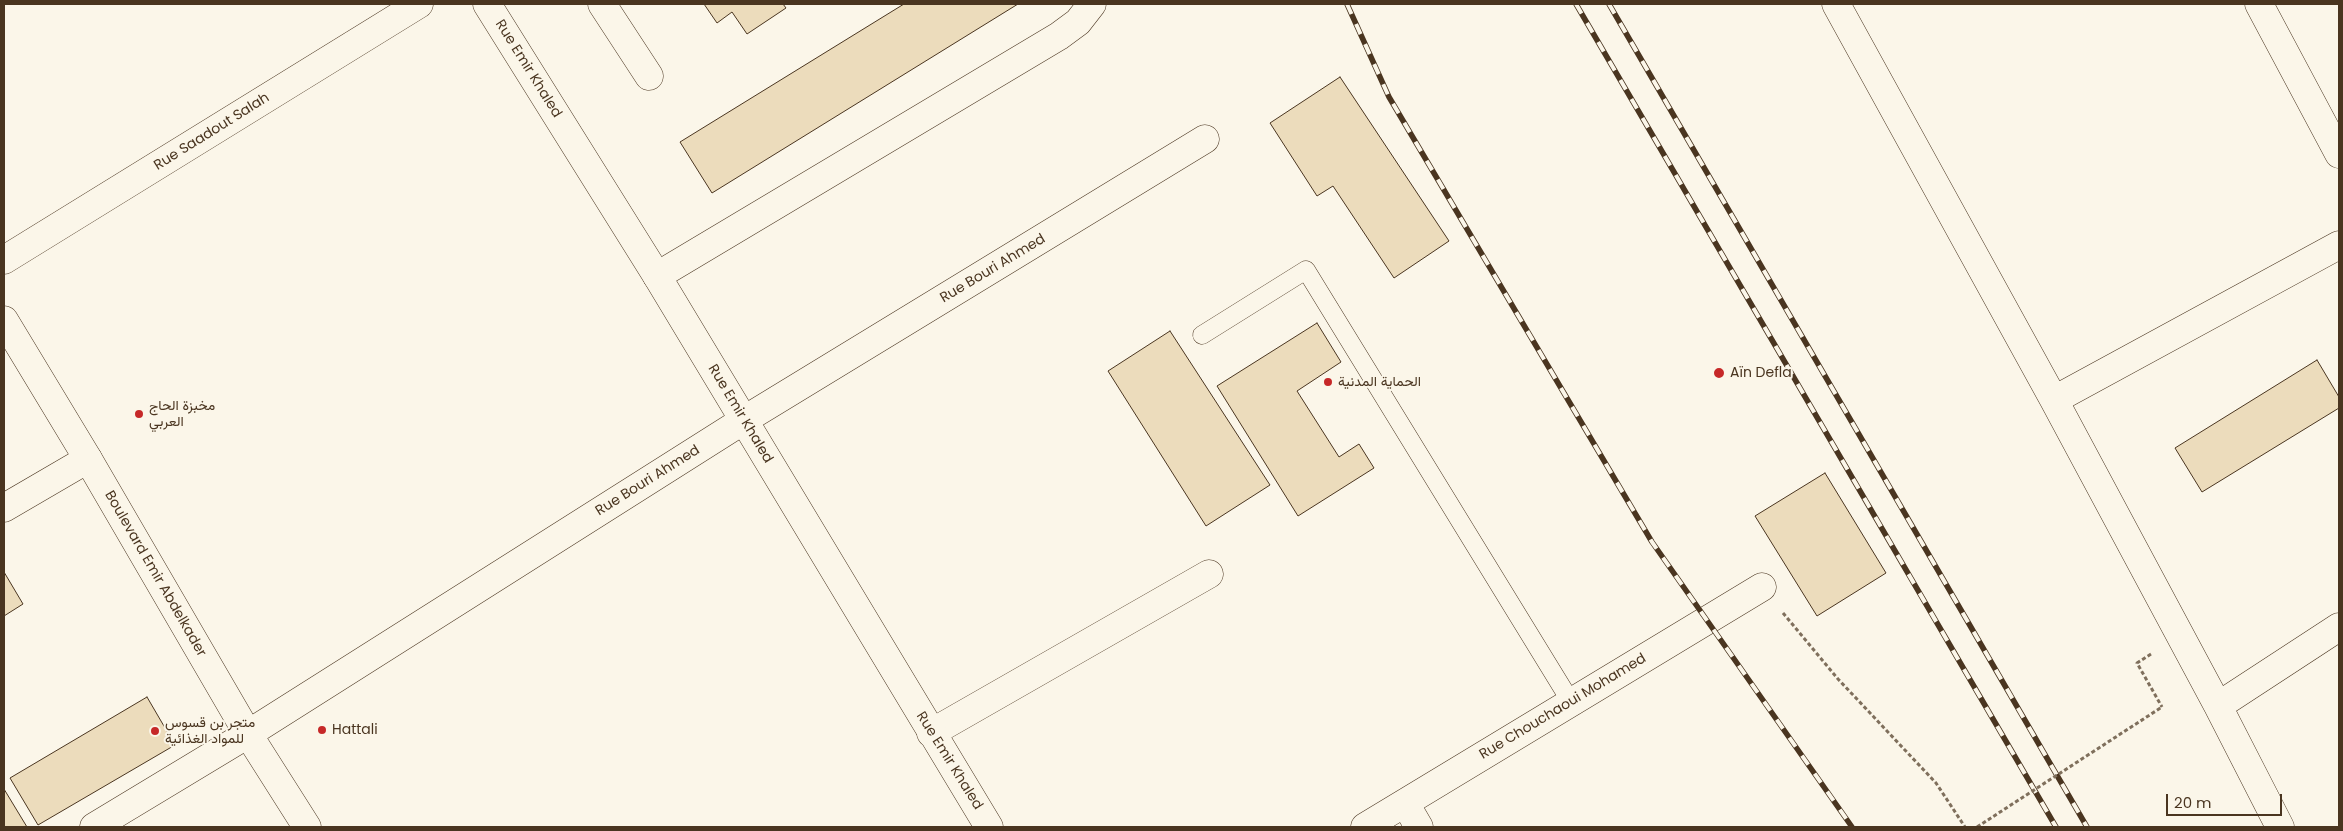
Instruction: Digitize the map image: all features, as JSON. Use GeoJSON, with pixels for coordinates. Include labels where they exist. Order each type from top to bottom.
{"type":"FeatureCollection","features":[{"type":"Feature","properties":{"kind":"street","name":"Rue Saadout Salah"},"geometry":{"type":"LineString","coordinates":[[4,260],[419,4]]}},
{"type":"Feature","properties":{"kind":"street","name":"Rue Emir Khaled"},"geometry":{"type":"LineString","coordinates":[[488,4],[658,276],[989,827]]}},
{"type":"Feature","properties":{"kind":"street"},"geometry":{"type":"LineString","coordinates":[[602,4],[649,76]]}},
{"type":"Feature","properties":{"kind":"street"},"geometry":{"type":"LineString","coordinates":[[658,276],[1060,36],[1078,22],[1092,4]]}},
{"type":"Feature","properties":{"kind":"street"},"geometry":{"type":"LineString","coordinates":[[1836,4],[2054,400],[2218,706],[2280,827]]}},
{"type":"Feature","properties":{"kind":"street"},"geometry":{"type":"LineString","coordinates":[[2259,4],[2339,154]]}},
{"type":"Feature","properties":{"kind":"street","name":"Rue Bouri Ahmed"},"geometry":{"type":"LineString","coordinates":[[94,827],[248,734],[744,420],[1205,139]]}},
{"type":"Feature","properties":{"kind":"street"},"geometry":{"type":"LineString","coordinates":[[2054,400],[2339,245]]}},
{"type":"Feature","properties":{"kind":"street","name":"Boulevard Emir Abdelkader"},"geometry":{"type":"LineString","coordinates":[[4,320],[88,459],[248,734],[306,827]]}},
{"type":"Feature","properties":{"kind":"street"},"geometry":{"type":"LineString","coordinates":[[4,508],[88,459]]}},
{"type":"Feature","properties":{"kind":"street"},"geometry":{"type":"LineString","coordinates":[[931,733],[1209,574]]}},
{"type":"Feature","properties":{"kind":"street","name":"Rue Chouchaoui Mohamed"},"geometry":{"type":"LineString","coordinates":[[1365,827],[1762,586]]}},
{"type":"Feature","properties":{"kind":"street"},"geometry":{"type":"LineString","coordinates":[[2218,706],[2339,627]]}},
{"type":"Feature","properties":{"kind":"street"},"geometry":{"type":"LineString","coordinates":[[1405,803],[1420,827]]}},
{"type":"Feature","properties":{"kind":"lane"},"geometry":{"type":"LineString","coordinates":[[1202,335],[1306,270],[1571,702]]}},
{"type":"Feature","properties":{"kind":"path"},"geometry":{"type":"LineString","coordinates":[[1762,586],[1838,679],[1936,783],[1965,827]]}},
{"type":"Feature","properties":{"kind":"path"},"geometry":{"type":"LineString","coordinates":[[1977,827],[2162,708],[2137,663]]}},
{"type":"Feature","properties":{"kind":"building"},"geometry":{"type":"Polygon","coordinates":[[[704,4],[783,4],[786,8],[747,34],[732,12],[717,23],[704,4]]]}},
{"type":"Feature","properties":{"kind":"building"},"geometry":{"type":"Polygon","coordinates":[[[904,4],[1018,4],[712,193],[680,142],[904,4]]]}},
{"type":"Feature","properties":{"kind":"building"},"geometry":{"type":"Polygon","coordinates":[[[1340,77],[1449,241],[1394,278],[1333,186],[1317,196],[1270,123],[1340,77]]]}},
{"type":"Feature","properties":{"kind":"building"},"geometry":{"type":"Polygon","coordinates":[[[1317,323],[1341,362],[1297,391],[1339,457],[1359,444],[1374,468],[1298,516],[1217,386],[1317,323]]]}},
{"type":"Feature","properties":{"kind":"building"},"geometry":{"type":"Polygon","coordinates":[[[1170,331],[1270,485],[1206,526],[1108,371],[1170,331]]]}},
{"type":"Feature","properties":{"kind":"building"},"geometry":{"type":"Polygon","coordinates":[[[2317,360],[2339,397],[2339,408],[2202,492],[2175,448],[2317,360]]]}},
{"type":"Feature","properties":{"kind":"building"},"geometry":{"type":"Polygon","coordinates":[[[1825,473],[1886,573],[1817,616],[1755,516],[1825,473]]]}},
{"type":"Feature","properties":{"kind":"building"},"geometry":{"type":"Polygon","coordinates":[[[4,572],[23,604],[4,616],[4,572]]]}},
{"type":"Feature","properties":{"kind":"building"},"geometry":{"type":"Polygon","coordinates":[[[147,697],[175,745],[38,825],[10,778],[147,697]]]}},
{"type":"Feature","properties":{"kind":"building"},"geometry":{"type":"Polygon","coordinates":[[[4,789],[27,827],[4,827],[4,789]]]}},
{"type":"Feature","properties":{"kind":"railway"},"geometry":{"type":"LineString","coordinates":[[1347,4],[1389,97],[1652,542],[1852,827]]}},
{"type":"Feature","properties":{"kind":"railway"},"geometry":{"type":"LineString","coordinates":[[1576,4],[2056,827]]}},
{"type":"Feature","properties":{"kind":"railway"},"geometry":{"type":"LineString","coordinates":[[1609,4],[2087,827]]}},
{"type":"Feature","properties":{"kind":"place","name":"Aïn Defla"},"geometry":{"type":"Point","coordinates":[1719,373]}},
{"type":"Feature","properties":{"kind":"place","name":"الحماية المدنية"},"geometry":{"type":"Point","coordinates":[1328,382]}},
{"type":"Feature","properties":{"kind":"place","name":"مخبزة الحاج العربي"},"geometry":{"type":"Point","coordinates":[139,414]}},
{"type":"Feature","properties":{"kind":"place","name":"Hattali"},"geometry":{"type":"Point","coordinates":[322,730]}},
{"type":"Feature","properties":{"kind":"place","name":"متجر بن قسوس للمواد الغذائية"},"geometry":{"type":"Point","coordinates":[155,731]}}]}
